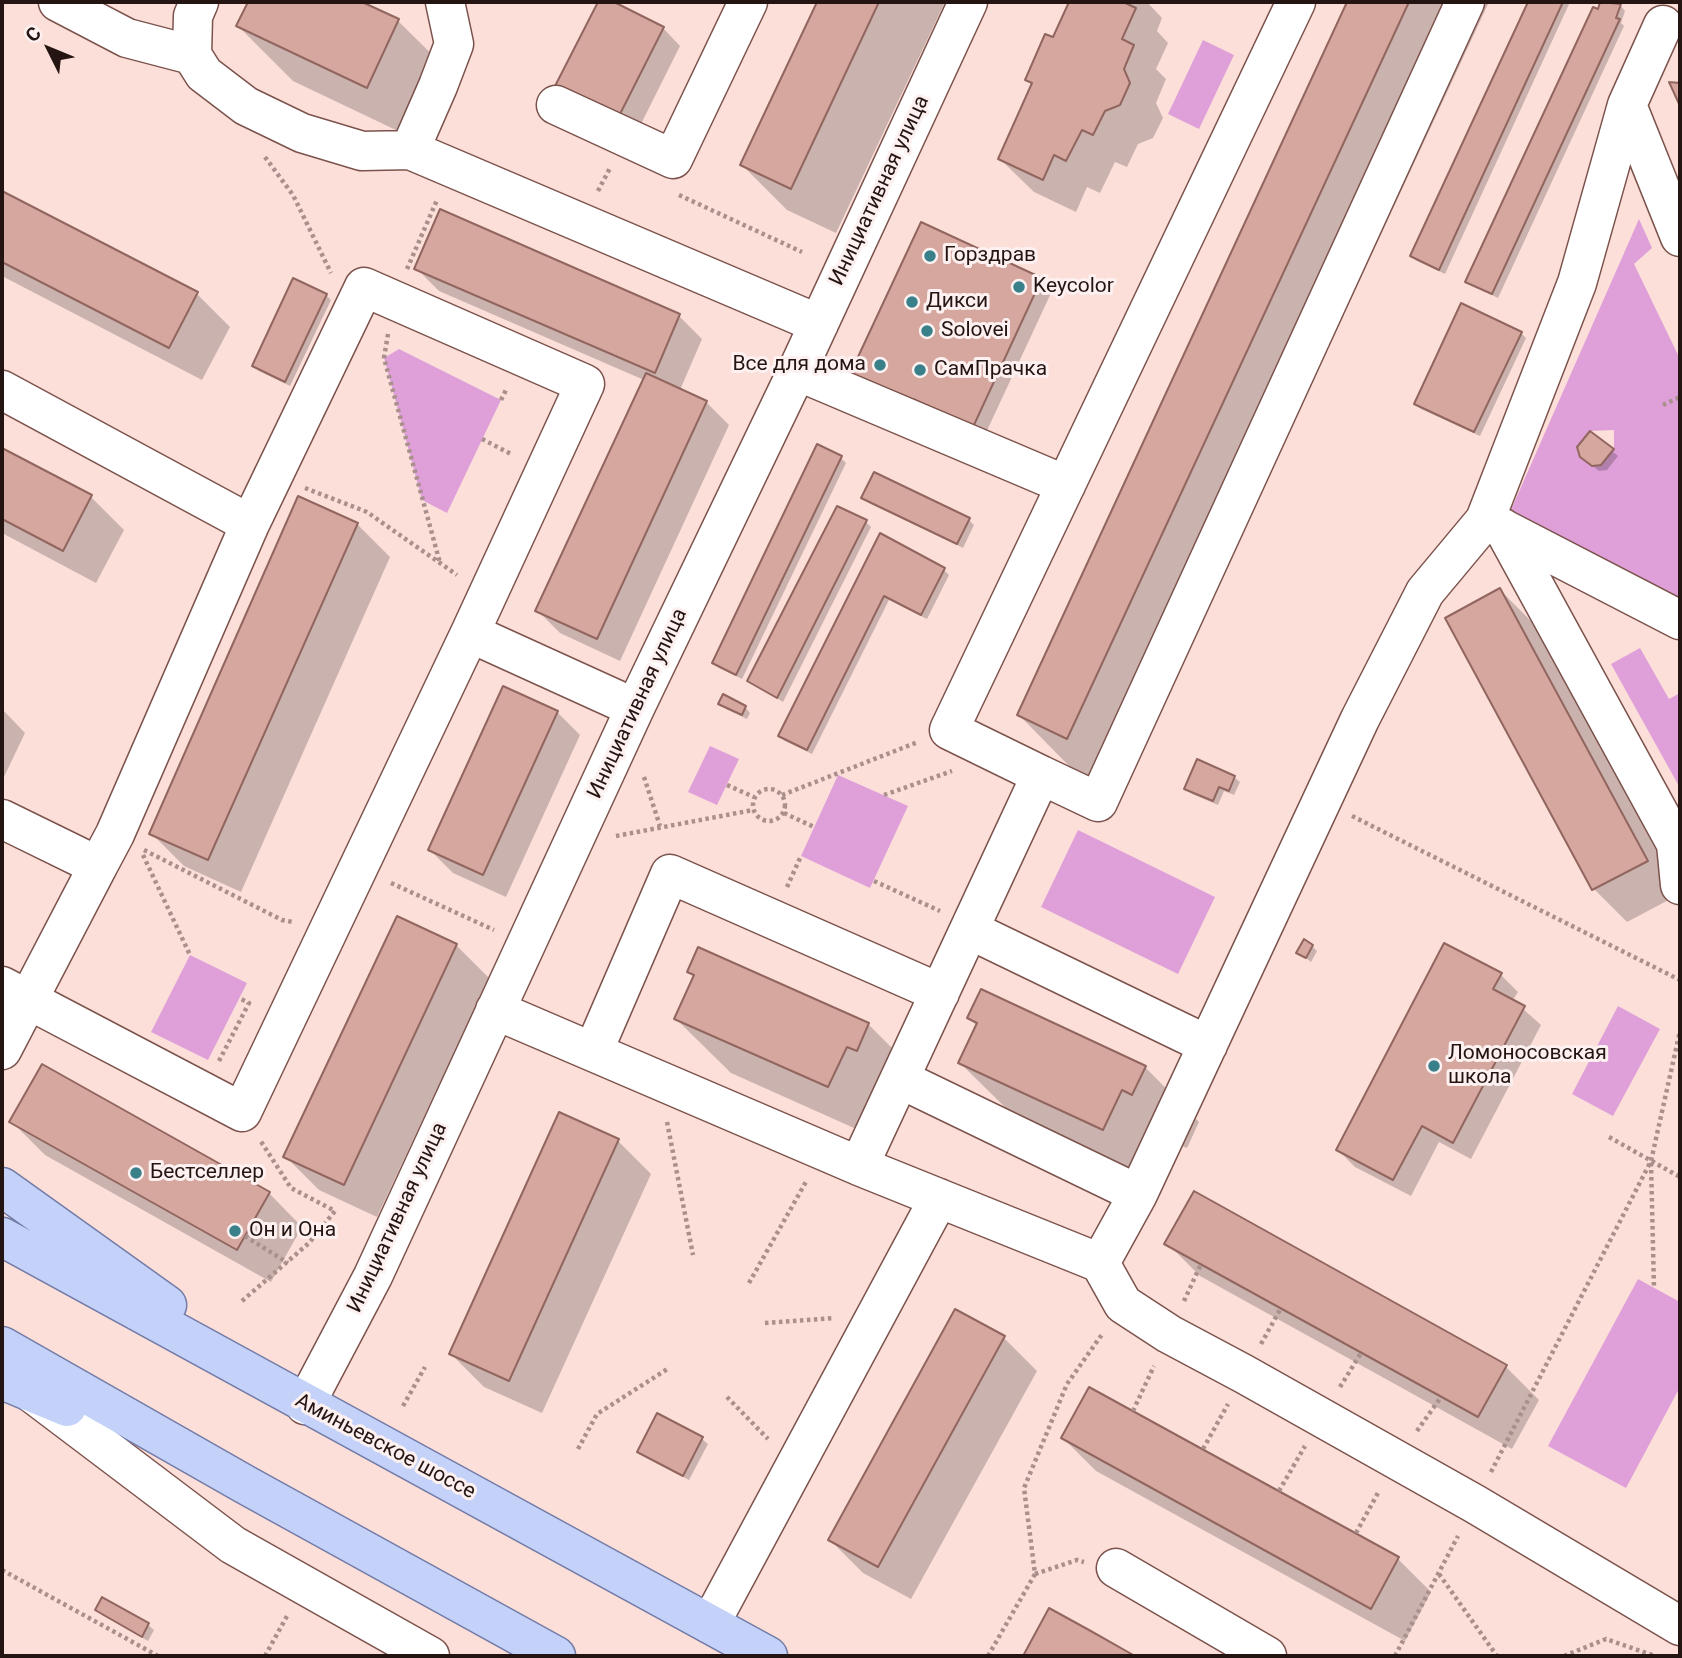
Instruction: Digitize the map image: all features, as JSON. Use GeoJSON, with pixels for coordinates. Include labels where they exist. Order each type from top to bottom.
{"type":"FeatureCollection","features":[{"type":"Feature","properties":{"kind":"main road"},"geometry":{"type":"LineString","coordinates":[[2,1187],[290,1396]]}},
{"type":"Feature","properties":{"kind":"main road","name":"Аминьевское шоссе"},"geometry":{"type":"LineString","coordinates":[[2,1237],[768,1656]]}},
{"type":"Feature","properties":{"kind":"main road"},"geometry":{"type":"LineString","coordinates":[[2,1346],[246,1485],[556,1656]]}},
{"type":"Feature","properties":{"kind":"main road"},"geometry":{"type":"LineString","coordinates":[[16,1386],[246,1485]]}},
{"type":"Feature","properties":{"kind":"street"},"geometry":{"type":"LineString","coordinates":[[58,2],[127,38],[192,55]]}},
{"type":"Feature","properties":{"kind":"street"},"geometry":{"type":"LineString","coordinates":[[199,2],[193,16],[192,55],[204,74],[246,106],[302,133],[362,151],[410,150],[819,324]]}},
{"type":"Feature","properties":{"kind":"street"},"geometry":{"type":"LineString","coordinates":[[410,150],[454,44],[445,2]]}},
{"type":"Feature","properties":{"kind":"street"},"geometry":{"type":"LineString","coordinates":[[556,105],[673,159],[748,2]]}},
{"type":"Feature","properties":{"kind":"street","name":"Инициативная улица"},"geometry":{"type":"LineString","coordinates":[[290,1396],[373,1276],[635,708],[797,371],[968,2]]}},
{"type":"Feature","properties":{"kind":"street"},"geometry":{"type":"LineString","coordinates":[[1296,2],[949,730],[1098,802],[1465,2]]}},
{"type":"Feature","properties":{"kind":"street"},"geometry":{"type":"LineString","coordinates":[[1100,1263],[1138,1194],[1360,719],[1425,592],[1494,524],[1577,283],[1627,105],[1673,17]]}},
{"type":"Feature","properties":{"kind":"street"},"geometry":{"type":"LineString","coordinates":[[1627,105],[1680,237]]}},
{"type":"Feature","properties":{"kind":"street"},"geometry":{"type":"LineString","coordinates":[[2,1050],[15,993],[98,866],[115,834],[250,524],[274,475],[379,293],[585,384],[242,1112],[15,993]]}},
{"type":"Feature","properties":{"kind":"street"},"geometry":{"type":"LineString","coordinates":[[797,371],[1066,485]]}},
{"type":"Feature","properties":{"kind":"street"},"geometry":{"type":"LineString","coordinates":[[2,390],[250,524]]}},
{"type":"Feature","properties":{"kind":"street"},"geometry":{"type":"LineString","coordinates":[[1494,524],[1680,620]]}},
{"type":"Feature","properties":{"kind":"street"},"geometry":{"type":"LineString","coordinates":[[1494,524],[1678,842],[1680,885]]}},
{"type":"Feature","properties":{"kind":"street"},"geometry":{"type":"LineString","coordinates":[[470,633],[635,708]]}},
{"type":"Feature","properties":{"kind":"street"},"geometry":{"type":"LineString","coordinates":[[859,1166],[1041,775]]}},
{"type":"Feature","properties":{"kind":"street"},"geometry":{"type":"LineString","coordinates":[[2,819],[98,866]]}},
{"type":"Feature","properties":{"kind":"street"},"geometry":{"type":"LineString","coordinates":[[593,1052],[670,874],[940,993]]}},
{"type":"Feature","properties":{"kind":"street"},"geometry":{"type":"LineString","coordinates":[[971,927],[1208,1045]]}},
{"type":"Feature","properties":{"kind":"street"},"geometry":{"type":"LineString","coordinates":[[495,1010],[823,1151],[1100,1263],[1123,1304],[1169,1334],[1475,1504],[1680,1626]]}},
{"type":"Feature","properties":{"kind":"street"},"geometry":{"type":"LineString","coordinates":[[900,1079],[1138,1194]]}},
{"type":"Feature","properties":{"kind":"street"},"geometry":{"type":"LineString","coordinates":[[710,1624],[939,1198]]}},
{"type":"Feature","properties":{"kind":"street"},"geometry":{"type":"LineString","coordinates":[[16,1386],[233,1545],[430,1656]]}},
{"type":"Feature","properties":{"kind":"street"},"geometry":{"type":"LineString","coordinates":[[1116,1568],[1267,1656]]}},
{"type":"Feature","properties":{"kind":"path"},"geometry":{"type":"LineString","coordinates":[[261,151],[293,195],[329,273],[379,293]]}},
{"type":"Feature","properties":{"kind":"path"},"geometry":{"type":"LineString","coordinates":[[440,563],[384,358],[379,293],[452,167]]}},
{"type":"Feature","properties":{"kind":"path"},"geometry":{"type":"LineString","coordinates":[[674,193],[802,252]]}},
{"type":"Feature","properties":{"kind":"path"},"geometry":{"type":"LineString","coordinates":[[1663,405],[1680,397]]}},
{"type":"Feature","properties":{"kind":"path"},"geometry":{"type":"LineString","coordinates":[[482,439],[523,460]]}},
{"type":"Feature","properties":{"kind":"path"},"geometry":{"type":"LineString","coordinates":[[274,475],[367,512],[464,579]]}},
{"type":"Feature","properties":{"kind":"path"},"geometry":{"type":"LineString","coordinates":[[782,794],[949,730]]}},
{"type":"Feature","properties":{"kind":"path"},"geometry":{"type":"LineString","coordinates":[[884,795],[999,754]]}},
{"type":"Feature","properties":{"kind":"path"},"geometry":{"type":"LineString","coordinates":[[643,771],[660,826]]}},
{"type":"Feature","properties":{"kind":"path"},"geometry":{"type":"LineString","coordinates":[[727,785],[754,797]]}},
{"type":"Feature","properties":{"kind":"path"},"geometry":{"type":"LineString","coordinates":[[764,789],[782,794],[785,800],[784,813],[774,821],[756,816],[753,810],[754,797],[764,789]]}},
{"type":"Feature","properties":{"kind":"path"},"geometry":{"type":"LineString","coordinates":[[1322,801],[1680,980]]}},
{"type":"Feature","properties":{"kind":"path"},"geometry":{"type":"LineString","coordinates":[[613,836],[753,810]]}},
{"type":"Feature","properties":{"kind":"path"},"geometry":{"type":"LineString","coordinates":[[784,813],[814,827]]}},
{"type":"Feature","properties":{"kind":"path"},"geometry":{"type":"LineString","coordinates":[[190,955],[140,848],[282,920]]}},
{"type":"Feature","properties":{"kind":"path"},"geometry":{"type":"LineString","coordinates":[[358,867],[526,945]]}},
{"type":"Feature","properties":{"kind":"path"},"geometry":{"type":"LineString","coordinates":[[874,881],[971,927]]}},
{"type":"Feature","properties":{"kind":"path"},"geometry":{"type":"LineString","coordinates":[[1654,1288],[1651,1161],[1680,1031]]}},
{"type":"Feature","properties":{"kind":"path"},"geometry":{"type":"LineString","coordinates":[[659,1080],[693,1255]]}},
{"type":"Feature","properties":{"kind":"path"},"geometry":{"type":"LineString","coordinates":[[242,1112],[290,1188],[335,1211],[309,1244],[242,1301]]}},
{"type":"Feature","properties":{"kind":"path"},"geometry":{"type":"LineString","coordinates":[[1609,1137],[1680,1177]]}},
{"type":"Feature","properties":{"kind":"path"},"geometry":{"type":"LineString","coordinates":[[749,1283],[823,1151]]}},
{"type":"Feature","properties":{"kind":"path"},"geometry":{"type":"LineString","coordinates":[[1395,1656],[1651,1161]]}},
{"type":"Feature","properties":{"kind":"path"},"geometry":{"type":"LineString","coordinates":[[245,1236],[288,1263]]}},
{"type":"Feature","properties":{"kind":"path"},"geometry":{"type":"LineString","coordinates":[[988,1656],[1035,1574],[1024,1488],[1068,1384],[1123,1304]]}},
{"type":"Feature","properties":{"kind":"path"},"geometry":{"type":"LineString","coordinates":[[765,1323],[877,1315]]}},
{"type":"Feature","properties":{"kind":"path"},"geometry":{"type":"LineString","coordinates":[[1133,1410],[1169,1334]]}},
{"type":"Feature","properties":{"kind":"path"},"geometry":{"type":"LineString","coordinates":[[403,1406],[425,1367]]}},
{"type":"Feature","properties":{"kind":"path"},"geometry":{"type":"LineString","coordinates":[[578,1449],[597,1414],[669,1368]]}},
{"type":"Feature","properties":{"kind":"path"},"geometry":{"type":"LineString","coordinates":[[727,1397],[795,1467]]}},
{"type":"Feature","properties":{"kind":"path"},"geometry":{"type":"LineString","coordinates":[[1035,1574],[1077,1560],[1116,1568]]}},
{"type":"Feature","properties":{"kind":"path"},"geometry":{"type":"LineString","coordinates":[[3,1572],[158,1656]]}},
{"type":"Feature","properties":{"kind":"path"},"geometry":{"type":"LineString","coordinates":[[1439,1574],[1497,1656]]}},
{"type":"Feature","properties":{"kind":"path"},"geometry":{"type":"LineString","coordinates":[[265,1656],[287,1616]]}},
{"type":"Feature","properties":{"kind":"path"},"geometry":{"type":"LineString","coordinates":[[1564,1656],[1606,1639],[1655,1656]]}},
{"type":"Feature","properties":{"kind":"shaded area"},"geometry":{"type":"Polygon","coordinates":[[[1203,40],[1234,55],[1199,129],[1168,114],[1203,40]]]}},
{"type":"Feature","properties":{"kind":"shaded area"},"geometry":{"type":"Polygon","coordinates":[[[1639,219],[1652,248],[1634,264],[1680,359],[1680,620],[1503,528],[1639,219]],[[1614,430],[1590,431],[1577,447],[1580,457],[1592,466],[1601,465],[1614,449],[1614,430]]]}},
{"type":"Feature","properties":{"kind":"shaded area"},"geometry":{"type":"Polygon","coordinates":[[[399,349],[501,400],[447,513],[422,500],[384,358],[399,349]]]}},
{"type":"Feature","properties":{"kind":"shaded area"},"geometry":{"type":"Polygon","coordinates":[[[1640,648],[1669,699],[1680,693],[1680,788],[1611,664],[1640,648]]]}},
{"type":"Feature","properties":{"kind":"shaded area"},"geometry":{"type":"Polygon","coordinates":[[[710,746],[739,759],[717,805],[688,792],[710,746]]]}},
{"type":"Feature","properties":{"kind":"shaded area"},"geometry":{"type":"Polygon","coordinates":[[[838,775],[908,806],[870,888],[801,856],[838,775]]]}},
{"type":"Feature","properties":{"kind":"shaded area"},"geometry":{"type":"Polygon","coordinates":[[[1078,830],[1215,897],[1178,974],[1041,907],[1078,830]]]}},
{"type":"Feature","properties":{"kind":"shaded area"},"geometry":{"type":"Polygon","coordinates":[[[190,955],[247,983],[208,1060],[151,1032],[190,955]]]}},
{"type":"Feature","properties":{"kind":"shaded area"},"geometry":{"type":"Polygon","coordinates":[[[1618,1006],[1660,1029],[1613,1116],[1572,1094],[1618,1006]]]}},
{"type":"Feature","properties":{"kind":"shaded area"},"geometry":{"type":"Polygon","coordinates":[[[1638,1279],[1680,1302],[1680,1387],[1626,1488],[1548,1446],[1638,1279]]]}},
{"type":"Feature","properties":{"kind":"building"},"geometry":{"type":"Polygon","coordinates":[[[248,2],[362,2],[399,19],[367,88],[236,26],[248,2]]]}},
{"type":"Feature","properties":{"kind":"building"},"geometry":{"type":"Polygon","coordinates":[[[598,2],[614,2],[664,27],[617,120],[554,88],[598,2]]]}},
{"type":"Feature","properties":{"kind":"building"},"geometry":{"type":"Polygon","coordinates":[[[817,2],[879,2],[791,189],[740,165],[817,2]]]}},
{"type":"Feature","properties":{"kind":"building"},"geometry":{"type":"Polygon","coordinates":[[[1069,2],[1123,2],[1136,8],[1122,39],[1134,45],[1124,69],[1130,83],[1120,105],[1105,111],[1093,135],[1082,130],[1066,161],[1054,155],[1043,180],[998,159],[1032,83],[1025,80],[1045,34],[1053,37],[1069,2]]]}},
{"type":"Feature","properties":{"kind":"building"},"geometry":{"type":"Polygon","coordinates":[[[1347,2],[1409,2],[1067,739],[1017,715],[1347,2]]]}},
{"type":"Feature","properties":{"kind":"building"},"geometry":{"type":"Polygon","coordinates":[[[1528,2],[1563,2],[1439,270],[1410,256],[1528,2]]]}},
{"type":"Feature","properties":{"kind":"building"},"geometry":{"type":"Polygon","coordinates":[[[1600,2],[1621,4],[1616,18],[1620,19],[1492,294],[1465,282],[1593,7],[1598,9],[1600,2]]]}},
{"type":"Feature","properties":{"kind":"building"},"geometry":{"type":"Polygon","coordinates":[[[1669,82],[1680,83],[1680,106],[1669,82]]]}},
{"type":"Feature","properties":{"kind":"building"},"geometry":{"type":"Polygon","coordinates":[[[2,191],[198,292],[169,348],[2,262],[2,191]]]}},
{"type":"Feature","properties":{"kind":"building"},"geometry":{"type":"Polygon","coordinates":[[[440,209],[680,314],[655,373],[414,269],[440,209]]]}},
{"type":"Feature","properties":{"kind":"building"},"geometry":{"type":"Polygon","coordinates":[[[921,222],[1042,278],[973,427],[913,399],[911,403],[850,374],[921,222]]]}},
{"type":"Feature","properties":{"kind":"building"},"geometry":{"type":"Polygon","coordinates":[[[293,278],[327,294],[285,382],[252,366],[293,278]]]}},
{"type":"Feature","properties":{"kind":"building"},"geometry":{"type":"Polygon","coordinates":[[[1461,303],[1522,332],[1474,432],[1414,404],[1461,303]]]}},
{"type":"Feature","properties":{"kind":"building"},"geometry":{"type":"Polygon","coordinates":[[[646,373],[707,401],[597,639],[535,611],[646,373]]]}},
{"type":"Feature","properties":{"kind":"building"},"geometry":{"type":"Polygon","coordinates":[[[1590,431],[1614,449],[1601,465],[1592,466],[1580,457],[1577,447],[1590,431]]]}},
{"type":"Feature","properties":{"kind":"building"},"geometry":{"type":"Polygon","coordinates":[[[817,444],[842,456],[736,675],[712,663],[817,444]]]}},
{"type":"Feature","properties":{"kind":"building"},"geometry":{"type":"Polygon","coordinates":[[[2,448],[92,495],[63,551],[2,519],[2,448]]]}},
{"type":"Feature","properties":{"kind":"building"},"geometry":{"type":"Polygon","coordinates":[[[874,472],[970,518],[957,544],[861,498],[874,472]]]}},
{"type":"Feature","properties":{"kind":"building"},"geometry":{"type":"Polygon","coordinates":[[[298,496],[358,523],[208,860],[149,834],[298,496]]]}},
{"type":"Feature","properties":{"kind":"building"},"geometry":{"type":"Polygon","coordinates":[[[837,506],[867,520],[777,698],[747,681],[837,506]]]}},
{"type":"Feature","properties":{"kind":"building"},"geometry":{"type":"Polygon","coordinates":[[[880,533],[945,568],[921,615],[884,596],[807,750],[778,736],[880,533]]]}},
{"type":"Feature","properties":{"kind":"building"},"geometry":{"type":"Polygon","coordinates":[[[1500,588],[1648,861],[1592,890],[1445,618],[1500,588]]]}},
{"type":"Feature","properties":{"kind":"building"},"geometry":{"type":"Polygon","coordinates":[[[503,686],[558,711],[483,875],[428,850],[503,686]]]}},
{"type":"Feature","properties":{"kind":"building"},"geometry":{"type":"Polygon","coordinates":[[[723,694],[746,706],[742,715],[718,704],[723,694]]]}},
{"type":"Feature","properties":{"kind":"building"},"geometry":{"type":"Polygon","coordinates":[[[1197,759],[1235,776],[1229,791],[1219,787],[1213,801],[1184,789],[1197,759]]]}},
{"type":"Feature","properties":{"kind":"building"},"geometry":{"type":"Polygon","coordinates":[[[397,916],[457,944],[344,1185],[283,1157],[397,916]]]}},
{"type":"Feature","properties":{"kind":"building"},"geometry":{"type":"Polygon","coordinates":[[[1304,939],[1313,945],[1306,958],[1296,953],[1304,939]]]}},
{"type":"Feature","properties":{"kind":"building"},"geometry":{"type":"Polygon","coordinates":[[[1444,943],[1502,973],[1493,989],[1525,1006],[1453,1143],[1422,1126],[1393,1180],[1336,1150],[1444,943]]]}},
{"type":"Feature","properties":{"kind":"building"},"geometry":{"type":"Polygon","coordinates":[[[698,947],[869,1023],[857,1051],[847,1047],[828,1087],[674,1019],[694,975],[687,972],[698,947]]]}},
{"type":"Feature","properties":{"kind":"building"},"geometry":{"type":"Polygon","coordinates":[[[981,989],[1146,1066],[1132,1095],[1122,1090],[1103,1130],[958,1063],[977,1023],[967,1018],[981,989]]]}},
{"type":"Feature","properties":{"kind":"building"},"geometry":{"type":"Polygon","coordinates":[[[42,1064],[270,1192],[237,1250],[9,1122],[42,1064]]]}},
{"type":"Feature","properties":{"kind":"building"},"geometry":{"type":"Polygon","coordinates":[[[559,1112],[619,1139],[509,1381],[449,1354],[559,1112]]]}},
{"type":"Feature","properties":{"kind":"building"},"geometry":{"type":"Polygon","coordinates":[[[1194,1191],[1507,1365],[1478,1417],[1164,1244],[1194,1191]]]}},
{"type":"Feature","properties":{"kind":"building"},"geometry":{"type":"Polygon","coordinates":[[[955,1309],[1005,1336],[878,1567],[828,1540],[955,1309]]]}},
{"type":"Feature","properties":{"kind":"building"},"geometry":{"type":"Polygon","coordinates":[[[1089,1387],[1399,1557],[1371,1609],[1061,1438],[1089,1387]]]}},
{"type":"Feature","properties":{"kind":"building"},"geometry":{"type":"Polygon","coordinates":[[[657,1413],[703,1437],[683,1476],[637,1452],[657,1413]]]}},
{"type":"Feature","properties":{"kind":"building"},"geometry":{"type":"Polygon","coordinates":[[[102,1597],[149,1623],[142,1637],[95,1610],[102,1597]]]}},
{"type":"Feature","properties":{"kind":"building"},"geometry":{"type":"Polygon","coordinates":[[[1049,1608],[1089,1630],[1135,1656],[1023,1656],[1049,1608]]]}},
{"type":"Feature","properties":{"kind":"place","name":"Горздрав"},"geometry":{"type":"Point","coordinates":[930,256]}},
{"type":"Feature","properties":{"kind":"place","name":"Keycolor"},"geometry":{"type":"Point","coordinates":[1019,287]}},
{"type":"Feature","properties":{"kind":"place","name":"Дикси"},"geometry":{"type":"Point","coordinates":[912,302]}},
{"type":"Feature","properties":{"kind":"place","name":"Solovei"},"geometry":{"type":"Point","coordinates":[927,331]}},
{"type":"Feature","properties":{"kind":"place","name":"Все для дома"},"geometry":{"type":"Point","coordinates":[880,365]}},
{"type":"Feature","properties":{"kind":"place","name":"СамПрачка"},"geometry":{"type":"Point","coordinates":[920,370]}},
{"type":"Feature","properties":{"kind":"place","name":"Ломоносовская школа"},"geometry":{"type":"Point","coordinates":[1434,1066]}},
{"type":"Feature","properties":{"kind":"place","name":"Бестселлер"},"geometry":{"type":"Point","coordinates":[136,1173]}},
{"type":"Feature","properties":{"kind":"place","name":"Он и Она"},"geometry":{"type":"Point","coordinates":[235,1231]}}]}
